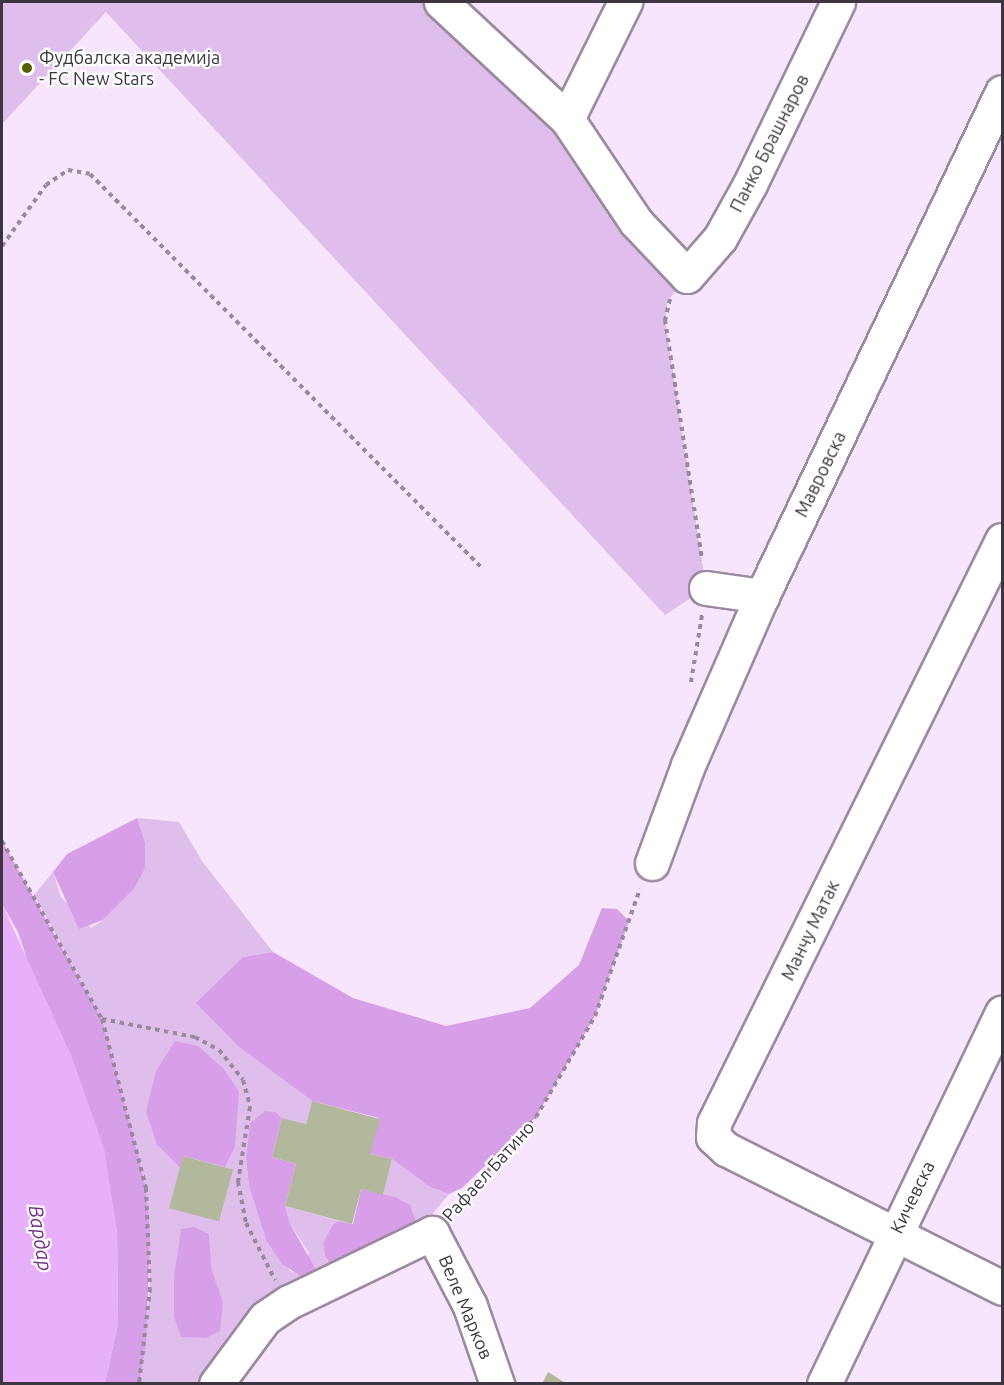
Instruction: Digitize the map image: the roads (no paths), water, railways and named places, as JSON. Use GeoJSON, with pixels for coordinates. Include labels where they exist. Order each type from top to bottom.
{"type":"FeatureCollection","features":[{"type":"Feature","properties":{"kind":"street"},"geometry":{"type":"LineString","coordinates":[[441,2],[567,119],[625,2]]}},
{"type":"Feature","properties":{"kind":"street","name":"Панко Брашнаров"},"geometry":{"type":"LineString","coordinates":[[567,119],[636,222],[687,276],[720,238],[750,184],[838,2]]}},
{"type":"Feature","properties":{"kind":"street","name":"Мавровска"},"geometry":{"type":"LineString","coordinates":[[652,863],[688,765],[762,596],[1002,92]]}},
{"type":"Feature","properties":{"kind":"street","name":"Манчу Матак"},"geometry":{"type":"LineString","coordinates":[[895,1232],[726,1149],[713,1137],[714,1123],[1002,540]]}},
{"type":"Feature","properties":{"kind":"street"},"geometry":{"type":"LineString","coordinates":[[706,588],[762,596]]}},
{"type":"Feature","properties":{"kind":"street","name":"Кичевска"},"geometry":{"type":"LineString","coordinates":[[824,1383],[1002,1012]]}},
{"type":"Feature","properties":{"kind":"street"},"geometry":{"type":"LineString","coordinates":[[895,1232],[1002,1288]]}},
{"type":"Feature","properties":{"kind":"street","name":"Рафаел Батино"},"geometry":{"type":"LineString","coordinates":[[216,1383],[257,1326],[289,1302],[432,1233]]}},
{"type":"Feature","properties":{"kind":"street","name":"Веле Марков"},"geometry":{"type":"LineString","coordinates":[[432,1233],[470,1306],[497,1383]]}},
{"type":"Feature","properties":{"kind":"water","name":"Вардар"},"geometry":{"type":"Polygon","coordinates":[[[2,904],[71,1055],[104,1148],[117,1231],[118,1323],[105,1383],[2,1383],[2,904]]]}},
{"type":"Feature","properties":{"kind":"place","name":"Фудбалска академија - FC New Stars"},"geometry":{"type":"Point","coordinates":[27,68]}}]}
